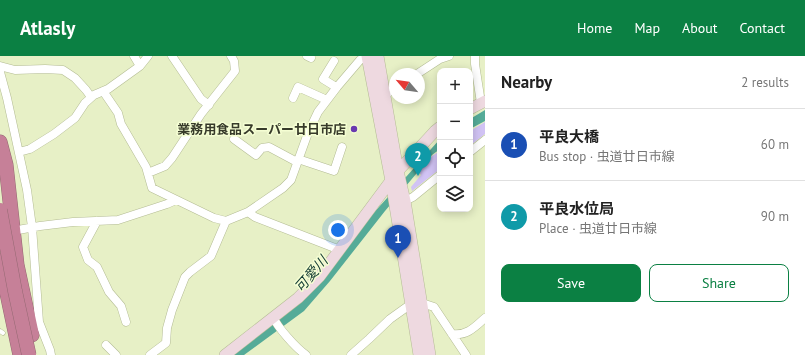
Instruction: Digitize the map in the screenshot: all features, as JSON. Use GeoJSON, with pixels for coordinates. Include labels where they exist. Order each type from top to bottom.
{"type":"FeatureCollection","features":[{"type":"Feature","properties":{"kind":"highway"},"geometry":{"type":"LineString","coordinates":[[0,142],[6,165],[17,265],[36,355]]}},
{"type":"Feature","properties":{"kind":"highway"},"geometry":{"type":"LineString","coordinates":[[0,210],[29,355]]}},
{"type":"Feature","properties":{"kind":"highway"},"geometry":{"type":"LineString","coordinates":[[0,260],[20,355]]}},
{"type":"Feature","properties":{"kind":"highway"},"geometry":{"type":"LineString","coordinates":[[0,279],[4,332],[16,355]]}},
{"type":"Feature","properties":{"kind":"street"},"geometry":{"type":"LineString","coordinates":[[134,56],[140,66]]}},
{"type":"Feature","properties":{"kind":"street"},"geometry":{"type":"LineString","coordinates":[[19,152],[30,149],[54,134],[75,118],[91,97],[108,90],[140,66],[148,56]]}},
{"type":"Feature","properties":{"kind":"street"},"geometry":{"type":"LineString","coordinates":[[172,56],[201,99],[209,105]]}},
{"type":"Feature","properties":{"kind":"street"},"geometry":{"type":"LineString","coordinates":[[148,173],[166,166],[201,114],[235,71],[234,61],[231,56]]}},
{"type":"Feature","properties":{"kind":"street"},"geometry":{"type":"LineString","coordinates":[[378,56],[385,95],[395,180],[395,208],[416,304],[430,355]]}},
{"type":"Feature","properties":{"kind":"street"},"geometry":{"type":"LineString","coordinates":[[425,69],[440,59],[449,56]]}},
{"type":"Feature","properties":{"kind":"street"},"geometry":{"type":"LineString","coordinates":[[473,107],[483,102],[475,64],[475,56]]}},
{"type":"Feature","properties":{"kind":"street"},"geometry":{"type":"LineString","coordinates":[[103,91],[118,113],[121,124],[146,167],[152,188],[214,218],[226,221],[248,212],[283,188],[290,180],[308,133],[318,112],[336,88],[364,57]]}},
{"type":"Feature","properties":{"kind":"street"},"geometry":{"type":"LineString","coordinates":[[364,57],[395,180],[405,200],[416,304],[419,355]]}},
{"type":"Feature","properties":{"kind":"street"},"geometry":{"type":"LineString","coordinates":[[334,62],[323,79],[336,88]]}},
{"type":"Feature","properties":{"kind":"street"},"geometry":{"type":"LineString","coordinates":[[0,66],[15,70],[63,70],[75,78],[91,97]]}},
{"type":"Feature","properties":{"kind":"street"},"geometry":{"type":"LineString","coordinates":[[0,72],[27,190],[32,227],[39,322],[51,355]]}},
{"type":"Feature","properties":{"kind":"street"},"geometry":{"type":"LineString","coordinates":[[293,98],[299,83],[327,100]]}},
{"type":"Feature","properties":{"kind":"street"},"geometry":{"type":"LineString","coordinates":[[385,95],[389,92]]}},
{"type":"Feature","properties":{"kind":"street"},"geometry":{"type":"LineString","coordinates":[[225,355],[274,320],[320,276],[395,180],[437,129]]}},
{"type":"Feature","properties":{"kind":"street"},"geometry":{"type":"LineString","coordinates":[[234,139],[256,155],[262,148],[269,147],[298,161],[334,171],[342,147]]}},
{"type":"Feature","properties":{"kind":"street"},"geometry":{"type":"LineString","coordinates":[[473,150],[485,140]]}},
{"type":"Feature","properties":{"kind":"street"},"geometry":{"type":"LineString","coordinates":[[12,173],[22,168]]}},
{"type":"Feature","properties":{"kind":"street"},"geometry":{"type":"LineString","coordinates":[[405,200],[439,176]]}},
{"type":"Feature","properties":{"kind":"street"},"geometry":{"type":"LineString","coordinates":[[18,230],[73,222],[118,220],[176,200]]}},
{"type":"Feature","properties":{"kind":"street"},"geometry":{"type":"LineString","coordinates":[[248,212],[255,217],[340,250]]}},
{"type":"Feature","properties":{"kind":"street"},"geometry":{"type":"LineString","coordinates":[[97,221],[83,247],[88,260],[97,267],[109,292],[121,306],[126,322]]}},
{"type":"Feature","properties":{"kind":"street"},"geometry":{"type":"LineString","coordinates":[[150,355],[166,343],[167,328],[172,310],[186,277],[190,272],[211,256],[226,221]]}},
{"type":"Feature","properties":{"kind":"street"},"geometry":{"type":"LineString","coordinates":[[351,355],[390,319],[416,304],[434,307],[466,355]]}},
{"type":"Feature","properties":{"kind":"street"},"geometry":{"type":"LineString","coordinates":[[452,334],[462,335],[467,333],[485,318]]}},
{"type":"Feature","properties":{"kind":"street"},"geometry":{"type":"LineString","coordinates":[[274,320],[284,333],[306,355]]}},
{"type":"Feature","properties":{"kind":"street"},"geometry":{"type":"LineString","coordinates":[[106,345],[116,355]]}},
{"type":"Feature","properties":{"kind":"shaded area"},"geometry":{"type":"Polygon","coordinates":[[[485,122],[485,134],[473,144],[473,140],[473,129],[485,122]]]}},
{"type":"Feature","properties":{"kind":"shaded area"},"geometry":{"type":"Polygon","coordinates":[[[437,153],[437,171],[412,191],[411,187],[421,175],[419,172],[432,156],[437,153]]]}},
{"type":"Feature","properties":{"kind":"water"},"geometry":{"type":"Polygon","coordinates":[[[485,110],[485,121],[473,127],[473,117],[485,110]]]}},
{"type":"Feature","properties":{"kind":"water"},"geometry":{"type":"Polygon","coordinates":[[[437,142],[437,151],[432,155],[385,211],[330,281],[304,311],[244,355],[234,355],[237,351],[269,327],[437,142]]]}},
{"type":"Feature","properties":{"kind":"place","name":"業務用食品スーパー廿日市店"},"geometry":{"type":"Point","coordinates":[354,129]}},
{"type":"Feature","properties":{"kind":"place","name":"平良水位局"},"geometry":{"type":"Point","coordinates":[418,176]}},
{"type":"Feature","properties":{"kind":"place","name":"平良大橋"},"geometry":{"type":"Point","coordinates":[398,258]}},
{"type":"Feature","properties":{"kind":"water label","name":"可愛川"},"geometry":{"type":"Point","coordinates":[311,274]}}]}
